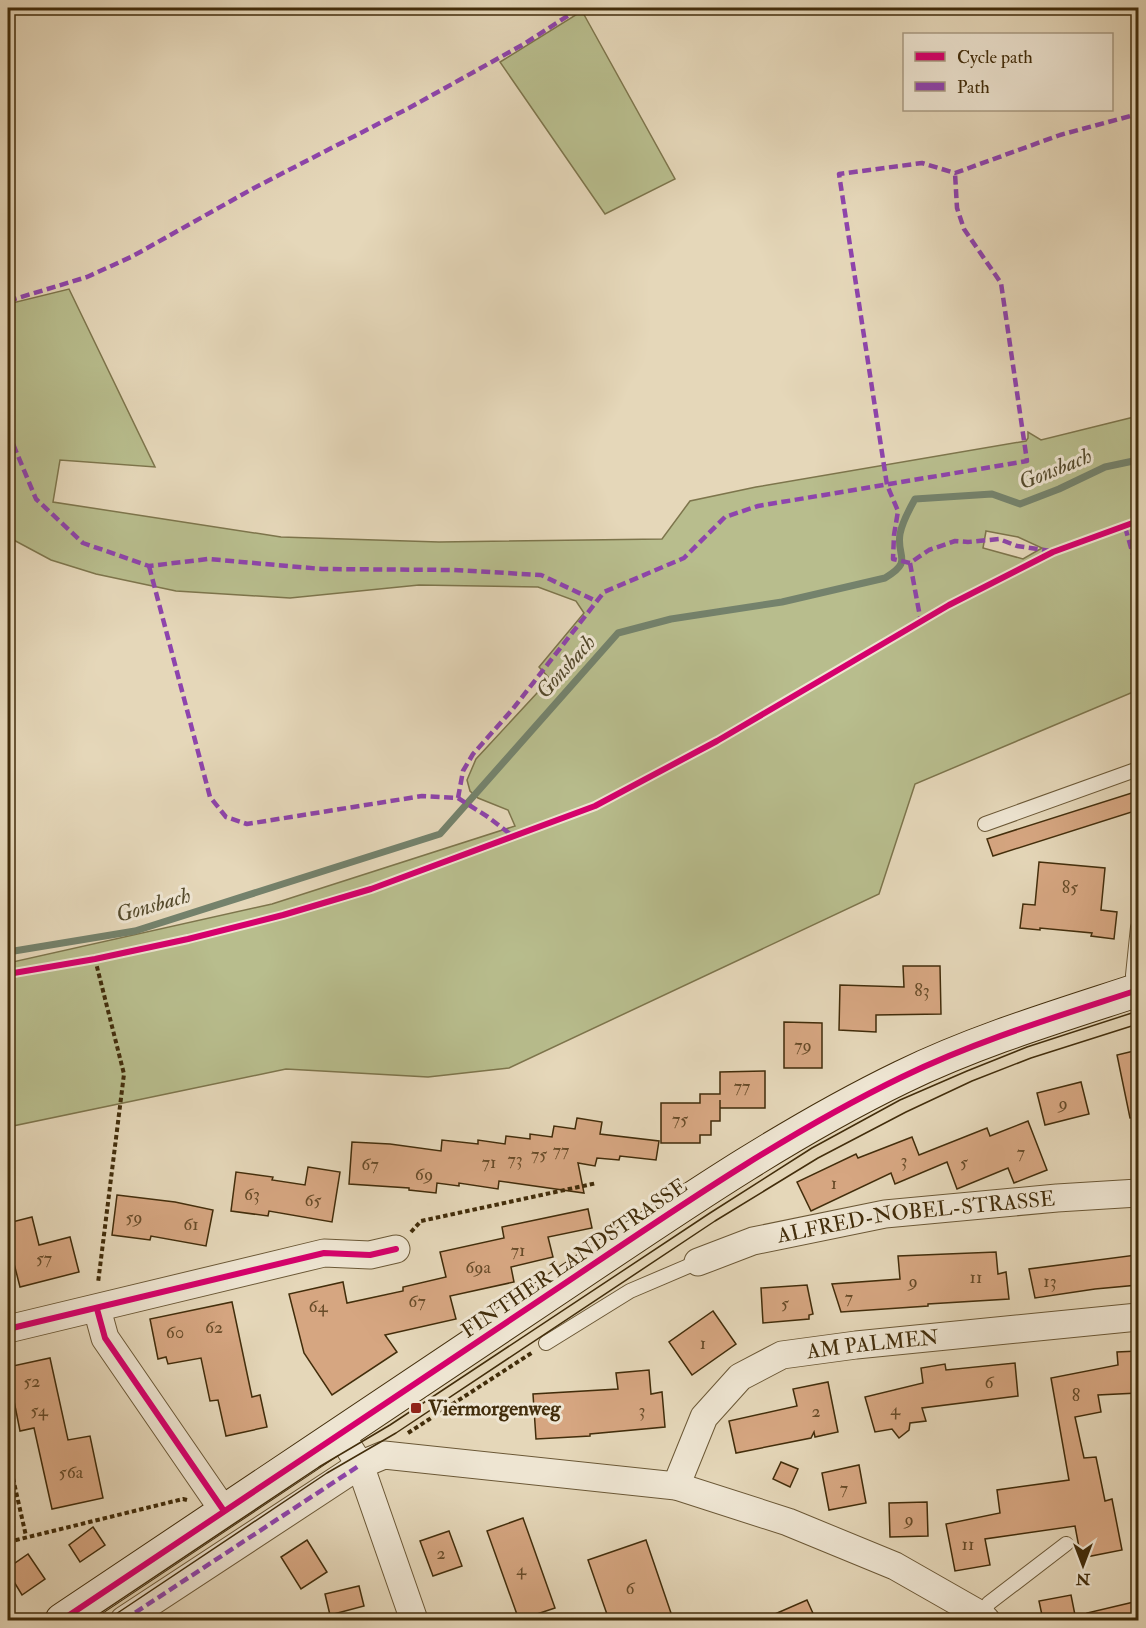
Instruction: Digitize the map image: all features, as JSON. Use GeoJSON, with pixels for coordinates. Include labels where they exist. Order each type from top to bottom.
{"type":"FeatureCollection","features":[{"type":"Feature","properties":{"kind":"main road","name":"FINTHER LANDSTRASSE"},"geometry":{"type":"LineString","coordinates":[[62,1620],[704,1192],[820,1120],[903,1077],[969,1048],[1016,1030],[1137,991]]}},
{"type":"Feature","properties":{"kind":"street","name":"ALFRED-NOBEL-STRASSE"},"geometry":{"type":"LineString","coordinates":[[698,1262],[753,1241],[885,1214],[1138,1193]]}},
{"type":"Feature","properties":{"kind":"street"},"geometry":{"type":"LineString","coordinates":[[8,1329],[98,1298],[324,1253],[370,1255],[396,1249]]}},
{"type":"Feature","properties":{"kind":"street"},"geometry":{"type":"LineString","coordinates":[[98,1298],[105,1338],[224,1511]]}},
{"type":"Feature","properties":{"kind":"street","name":"AM PALMEN"},"geometry":{"type":"LineString","coordinates":[[676,1486],[704,1417],[740,1377],[782,1355],[856,1345],[1138,1317]]}},
{"type":"Feature","properties":{"kind":"street"},"geometry":{"type":"LineString","coordinates":[[340,1434],[360,1465],[414,1620]]}},
{"type":"Feature","properties":{"kind":"street"},"geometry":{"type":"LineString","coordinates":[[124,1620],[360,1465],[384,1455],[676,1486],[788,1522],[896,1566],[983,1618]]}},
{"type":"Feature","properties":{"kind":"lane"},"geometry":{"type":"LineString","coordinates":[[985,824],[1138,769]]}},
{"type":"Feature","properties":{"kind":"lane"},"geometry":{"type":"LineString","coordinates":[[1137,991],[1133,975],[1138,927]]}},
{"type":"Feature","properties":{"kind":"lane"},"geometry":{"type":"LineString","coordinates":[[544,1345],[630,1291],[698,1262]]}},
{"type":"Feature","properties":{"kind":"lane"},"geometry":{"type":"LineString","coordinates":[[983,1618],[989,1602],[1066,1544]]}},
{"type":"Feature","properties":{"kind":"path"},"geometry":{"type":"LineString","coordinates":[[95,959],[124,1074],[98,1298]]}},
{"type":"Feature","properties":{"kind":"path"},"geometry":{"type":"LineString","coordinates":[[417,1225],[421,1221],[597,1183]]}},
{"type":"Feature","properties":{"kind":"path"},"geometry":{"type":"LineString","coordinates":[[406,1435],[544,1345]]}},
{"type":"Feature","properties":{"kind":"path"},"geometry":{"type":"LineString","coordinates":[[8,1456],[26,1536]]}},
{"type":"Feature","properties":{"kind":"path"},"geometry":{"type":"LineString","coordinates":[[8,1542],[183,1498]]}},
{"type":"Feature","properties":{"kind":"green space"},"geometry":{"type":"Polygon","coordinates":[[[582,11],[675,179],[605,214],[500,62],[582,11]]]}},
{"type":"Feature","properties":{"kind":"green space"},"geometry":{"type":"Polygon","coordinates":[[[69,289],[155,467],[60,460],[53,502],[281,537],[439,542],[662,539],[690,501],[756,487],[1026,441],[1028,432],[1041,440],[1138,416],[1138,690],[915,784],[879,894],[509,1068],[428,1077],[286,1069],[8,1127],[8,963],[272,904],[515,826],[508,810],[478,798],[470,791],[467,780],[476,759],[550,679],[539,667],[584,613],[576,601],[538,587],[419,585],[290,598],[176,591],[96,574],[51,560],[8,537],[8,304],[69,289]],[[986,531],[983,548],[1023,559],[1042,548],[1018,537],[986,531]]]}},
{"type":"Feature","properties":{"kind":"building"},"geometry":{"type":"Polygon","coordinates":[[[1138,791],[1138,810],[993,856],[987,839],[1138,791]]]}},
{"type":"Feature","properties":{"kind":"building"},"geometry":{"type":"Polygon","coordinates":[[[1039,862],[1105,868],[1101,910],[1117,912],[1114,939],[1091,936],[1092,933],[1020,928],[1023,904],[1035,905],[1039,862]]]}},
{"type":"Feature","properties":{"kind":"building"},"geometry":{"type":"Polygon","coordinates":[[[903,966],[940,966],[941,1014],[876,1015],[876,1032],[839,1030],[840,985],[904,987],[903,966]]]}},
{"type":"Feature","properties":{"kind":"building"},"geometry":{"type":"Polygon","coordinates":[[[784,1022],[822,1023],[822,1068],[784,1068],[784,1022]]]}},
{"type":"Feature","properties":{"kind":"building"},"geometry":{"type":"Polygon","coordinates":[[[1138,1050],[1138,1117],[1130,1118],[1117,1055],[1138,1050]]]}},
{"type":"Feature","properties":{"kind":"building"},"geometry":{"type":"Polygon","coordinates":[[[765,1071],[765,1108],[720,1108],[720,1121],[711,1121],[711,1135],[700,1135],[700,1143],[661,1143],[661,1103],[700,1103],[700,1094],[720,1094],[720,1072],[765,1071]]]}},
{"type":"Feature","properties":{"kind":"building"},"geometry":{"type":"Polygon","coordinates":[[[1081,1082],[1089,1114],[1045,1125],[1037,1093],[1081,1082]]]}},
{"type":"Feature","properties":{"kind":"building"},"geometry":{"type":"Polygon","coordinates":[[[577,1118],[602,1122],[600,1134],[659,1141],[656,1160],[620,1156],[619,1160],[597,1158],[595,1166],[578,1163],[584,1193],[499,1181],[498,1189],[459,1183],[459,1186],[437,1183],[436,1193],[409,1190],[409,1188],[349,1184],[352,1142],[390,1144],[441,1151],[442,1140],[478,1144],[478,1140],[505,1144],[506,1136],[530,1139],[530,1134],[552,1137],[554,1126],[575,1129],[577,1118]]]}},
{"type":"Feature","properties":{"kind":"building"},"geometry":{"type":"Polygon","coordinates":[[[1028,1121],[1047,1170],[1014,1183],[1008,1168],[957,1189],[947,1162],[895,1184],[891,1173],[811,1211],[797,1182],[856,1154],[858,1158],[912,1137],[919,1155],[987,1128],[990,1136],[1028,1121]]]}},
{"type":"Feature","properties":{"kind":"building"},"geometry":{"type":"Polygon","coordinates":[[[308,1167],[340,1172],[332,1222],[269,1211],[268,1216],[231,1211],[236,1172],[273,1177],[272,1180],[305,1185],[308,1167]]]}},
{"type":"Feature","properties":{"kind":"building"},"geometry":{"type":"Polygon","coordinates":[[[117,1195],[175,1202],[213,1210],[206,1246],[151,1236],[150,1240],[112,1235],[117,1195]]]}},
{"type":"Feature","properties":{"kind":"building"},"geometry":{"type":"Polygon","coordinates":[[[588,1209],[592,1228],[548,1237],[553,1257],[511,1267],[514,1282],[450,1296],[456,1319],[385,1335],[397,1352],[332,1395],[304,1353],[289,1294],[343,1282],[347,1303],[403,1291],[403,1287],[446,1277],[440,1252],[504,1238],[502,1227],[588,1209]]]}},
{"type":"Feature","properties":{"kind":"building"},"geometry":{"type":"Polygon","coordinates":[[[32,1217],[39,1245],[70,1237],[79,1272],[20,1287],[8,1240],[8,1223],[32,1217]]]}},
{"type":"Feature","properties":{"kind":"building"},"geometry":{"type":"Polygon","coordinates":[[[996,1252],[998,1274],[1006,1272],[1009,1299],[841,1312],[832,1284],[900,1279],[898,1256],[996,1252]]]}},
{"type":"Feature","properties":{"kind":"building"},"geometry":{"type":"Polygon","coordinates":[[[1136,1255],[1138,1285],[1035,1298],[1029,1269],[1136,1255]]]}},
{"type":"Feature","properties":{"kind":"building"},"geometry":{"type":"Polygon","coordinates":[[[807,1285],[813,1314],[809,1315],[809,1319],[763,1323],[761,1288],[807,1285]]]}},
{"type":"Feature","properties":{"kind":"building"},"geometry":{"type":"Polygon","coordinates":[[[232,1302],[252,1397],[260,1395],[267,1427],[226,1436],[218,1400],[210,1401],[201,1358],[168,1364],[166,1357],[158,1359],[150,1319],[232,1302]]]}},
{"type":"Feature","properties":{"kind":"building"},"geometry":{"type":"Polygon","coordinates":[[[713,1311],[736,1344],[692,1375],[669,1342],[713,1311]]]}},
{"type":"Feature","properties":{"kind":"building"},"geometry":{"type":"Polygon","coordinates":[[[1138,1351],[1138,1393],[1098,1395],[1101,1412],[1075,1417],[1084,1458],[1096,1457],[1105,1501],[1112,1499],[1122,1550],[1081,1558],[1075,1526],[985,1539],[990,1565],[955,1571],[946,1524],[1000,1513],[997,1490],[1069,1480],[1051,1378],[1118,1365],[1117,1352],[1138,1351]]]}},
{"type":"Feature","properties":{"kind":"building"},"geometry":{"type":"Polygon","coordinates":[[[50,1358],[68,1440],[90,1436],[103,1498],[52,1509],[34,1428],[20,1431],[8,1371],[8,1367],[50,1358]]]}},
{"type":"Feature","properties":{"kind":"building"},"geometry":{"type":"Polygon","coordinates":[[[1015,1363],[1018,1396],[922,1408],[926,1421],[910,1423],[909,1430],[899,1438],[892,1429],[875,1432],[865,1397],[923,1383],[921,1368],[945,1364],[946,1370],[1015,1363]]]}},
{"type":"Feature","properties":{"kind":"building"},"geometry":{"type":"Polygon","coordinates":[[[649,1370],[651,1394],[662,1392],[665,1427],[590,1434],[590,1436],[536,1439],[533,1394],[618,1389],[616,1373],[649,1370]]]}},
{"type":"Feature","properties":{"kind":"building"},"geometry":{"type":"Polygon","coordinates":[[[828,1382],[838,1432],[815,1437],[814,1432],[811,1438],[736,1453],[729,1421],[797,1406],[793,1389],[828,1382]]]}},
{"type":"Feature","properties":{"kind":"building"},"geometry":{"type":"Polygon","coordinates":[[[781,1462],[798,1469],[790,1487],[773,1479],[781,1462]]]}},
{"type":"Feature","properties":{"kind":"building"},"geometry":{"type":"Polygon","coordinates":[[[859,1465],[866,1503],[829,1510],[822,1473],[859,1465]]]}},
{"type":"Feature","properties":{"kind":"building"},"geometry":{"type":"Polygon","coordinates":[[[927,1502],[928,1536],[890,1537],[889,1503],[927,1502]]]}},
{"type":"Feature","properties":{"kind":"building"},"geometry":{"type":"Polygon","coordinates":[[[523,1518],[555,1608],[519,1620],[487,1531],[523,1518]]]}},
{"type":"Feature","properties":{"kind":"building"},"geometry":{"type":"Polygon","coordinates":[[[93,1527],[105,1545],[80,1562],[69,1545],[93,1527]]]}},
{"type":"Feature","properties":{"kind":"building"},"geometry":{"type":"Polygon","coordinates":[[[449,1531],[462,1566],[433,1576],[420,1541],[449,1531]]]}},
{"type":"Feature","properties":{"kind":"building"},"geometry":{"type":"Polygon","coordinates":[[[307,1540],[327,1572],[301,1589],[281,1557],[307,1540]]]}},
{"type":"Feature","properties":{"kind":"building"},"geometry":{"type":"Polygon","coordinates":[[[646,1540],[672,1616],[659,1620],[609,1620],[588,1560],[646,1540]]]}},
{"type":"Feature","properties":{"kind":"building"},"geometry":{"type":"Polygon","coordinates":[[[28,1554],[45,1579],[22,1595],[8,1572],[8,1568],[28,1554]]]}},
{"type":"Feature","properties":{"kind":"building"},"geometry":{"type":"Polygon","coordinates":[[[359,1586],[364,1606],[330,1615],[325,1594],[359,1586]]]}},
{"type":"Feature","properties":{"kind":"building"},"geometry":{"type":"Polygon","coordinates":[[[1071,1595],[1076,1620],[1043,1620],[1039,1601],[1071,1595]]]}},
{"type":"Feature","properties":{"kind":"building"},"geometry":{"type":"Polygon","coordinates":[[[807,1600],[816,1620],[761,1620],[807,1600]]]}},
{"type":"Feature","properties":{"kind":"building"},"geometry":{"type":"Polygon","coordinates":[[[1138,1601],[1138,1620],[1088,1620],[1087,1613],[1138,1601]]]}},
{"type":"Feature","properties":{"kind":"waterway","name":"Gonsbach"},"geometry":{"type":"LineString","coordinates":[[8,952],[135,931],[440,834],[618,633],[671,619],[782,602],[885,578],[901,563],[900,534],[915,499],[992,494],[1020,504],[1059,489],[1105,467],[1138,460]]}},
{"type":"Feature","properties":{"kind":"tram line"},"geometry":{"type":"LineString","coordinates":[[90,1620],[319,1467],[390,1425],[812,1148],[900,1100],[967,1071],[1027,1047],[1138,1011]]}},
{"type":"Feature","properties":{"kind":"tram line"},"geometry":{"type":"LineString","coordinates":[[107,1620],[327,1473],[396,1433],[715,1221],[818,1158],[972,1081],[1031,1058],[1138,1024]]}},
{"type":"Feature","properties":{"kind":"marked path"},"geometry":{"type":"LineString","coordinates":[[8,301],[87,277],[133,256],[254,188],[409,108],[524,44],[580,8]]}},
{"type":"Feature","properties":{"kind":"marked path"},"geometry":{"type":"LineString","coordinates":[[1051,551],[1017,546],[999,539],[955,541],[929,550],[910,563],[893,559],[898,511],[887,485],[839,174],[922,163],[955,173],[1060,135],[1138,114]]}},
{"type":"Feature","properties":{"kind":"marked path"},"geometry":{"type":"LineString","coordinates":[[458,798],[463,771],[473,754],[512,710],[604,592],[684,558],[725,517],[758,506],[1027,461],[1001,283],[964,229],[957,208],[955,173]]}},
{"type":"Feature","properties":{"kind":"marked path"},"geometry":{"type":"LineString","coordinates":[[8,432],[36,499],[83,543],[149,566],[208,559],[322,569],[454,570],[541,575],[596,601]]}},
{"type":"Feature","properties":{"kind":"marked path"},"geometry":{"type":"LineString","coordinates":[[1125,527],[1138,572]]}},
{"type":"Feature","properties":{"kind":"marked path"},"geometry":{"type":"LineString","coordinates":[[910,563],[921,622]]}},
{"type":"Feature","properties":{"kind":"marked path"},"geometry":{"type":"LineString","coordinates":[[149,566],[210,797],[226,817],[247,824],[422,796],[458,798],[514,837]]}},
{"type":"Feature","properties":{"kind":"marked path"},"geometry":{"type":"LineString","coordinates":[[124,1620],[360,1465]]}},
{"type":"Feature","properties":{"kind":"cycle path"},"geometry":{"type":"LineString","coordinates":[[8,974],[95,959],[283,915],[371,889],[595,806],[717,741],[949,605],[1053,552],[1138,521]]}},
{"type":"Feature","properties":{"kind":"cycle path"},"geometry":{"type":"LineString","coordinates":[[62,1620],[675,1210],[809,1126],[902,1077],[960,1051],[1138,990]]}},
{"type":"Feature","properties":{"kind":"cycle path"},"geometry":{"type":"LineString","coordinates":[[8,1329],[324,1253],[370,1255],[396,1249]]}},
{"type":"Feature","properties":{"kind":"cycle path"},"geometry":{"type":"LineString","coordinates":[[97,1309],[105,1338],[224,1511]]}},
{"type":"Feature","properties":{"kind":"place","name":"Viermorgenweg"},"geometry":{"type":"Point","coordinates":[416,1408]}}]}
